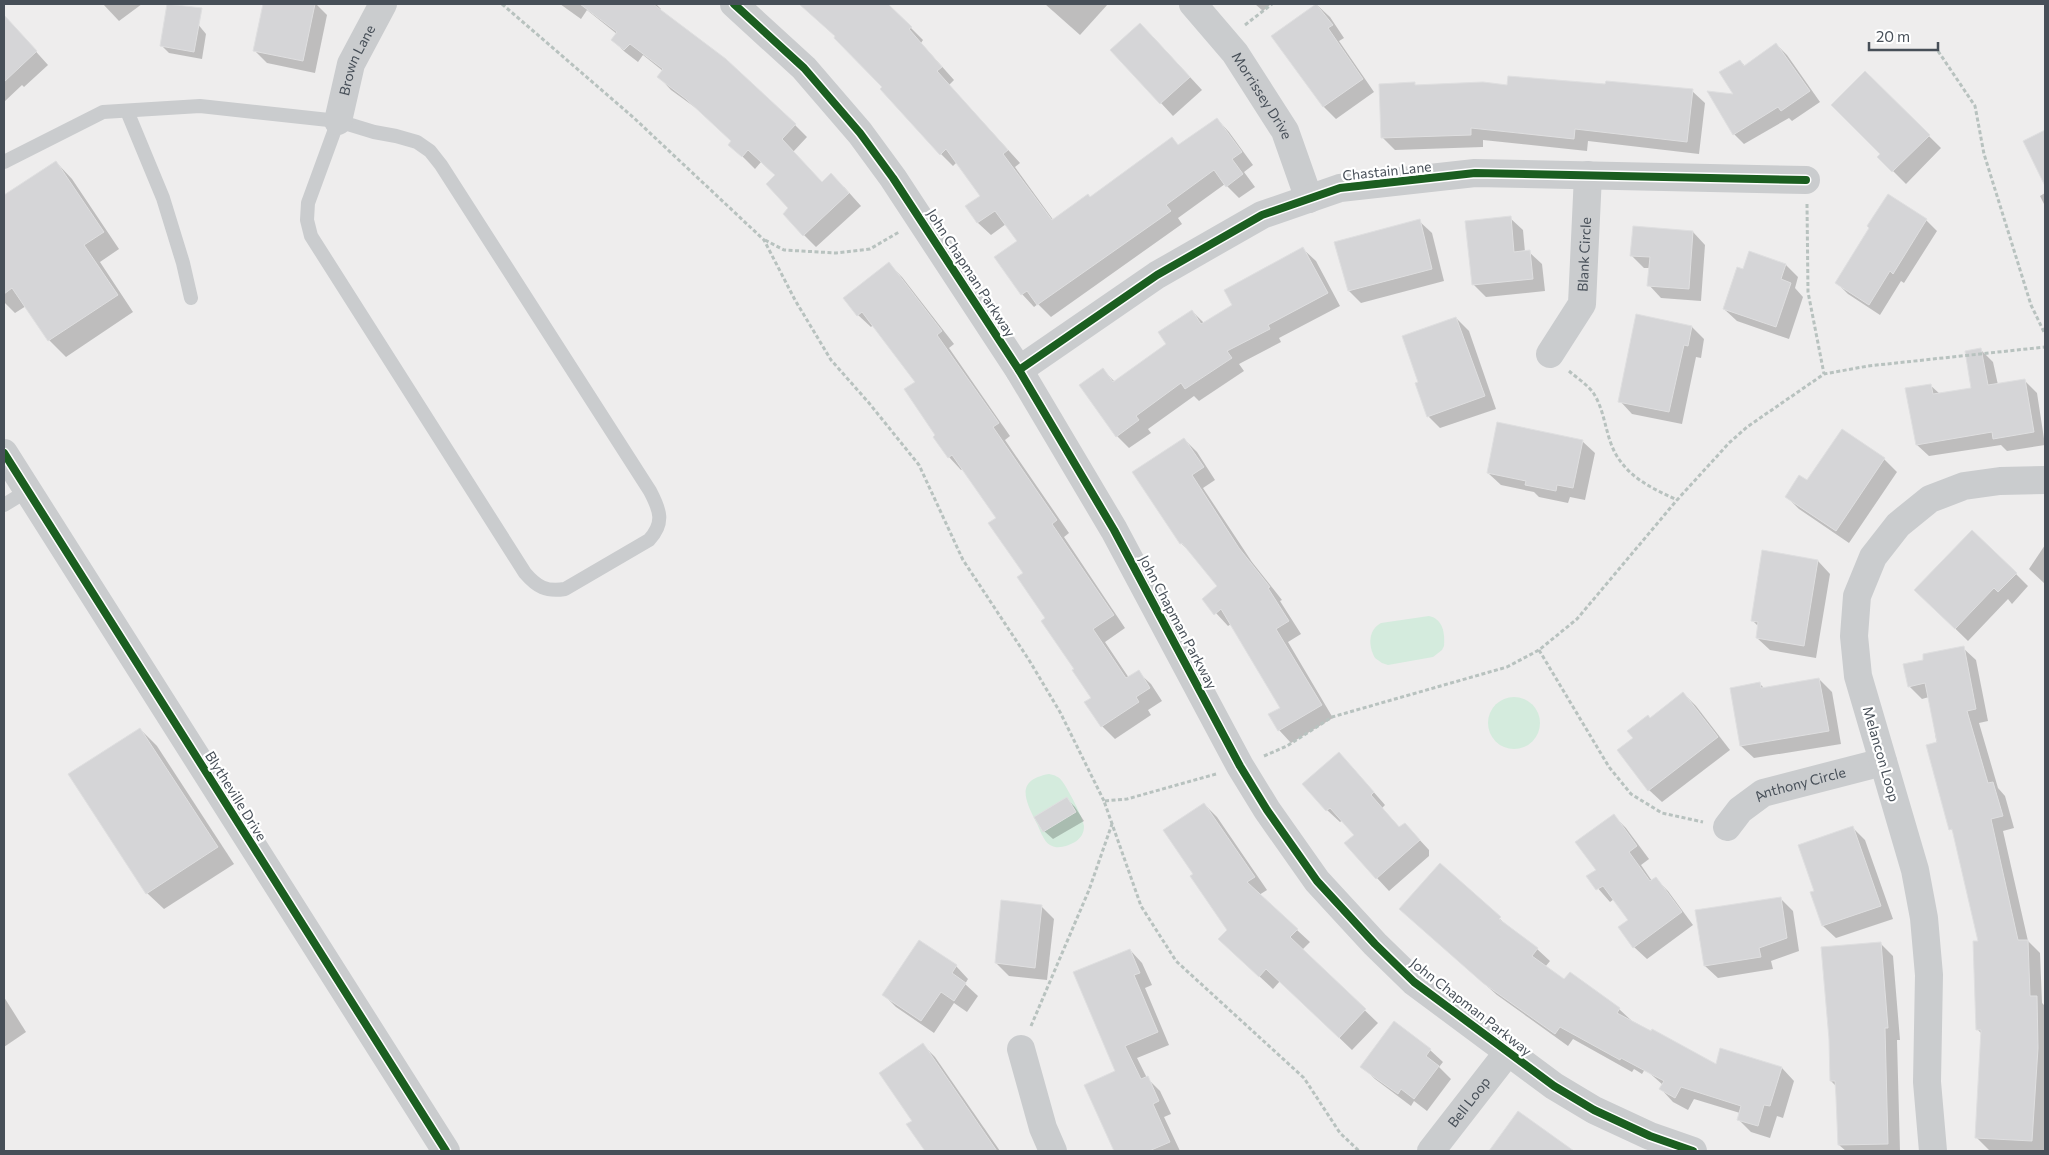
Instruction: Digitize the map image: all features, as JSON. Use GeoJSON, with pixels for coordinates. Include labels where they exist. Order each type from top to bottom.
{"type":"FeatureCollection","features":[{"type":"Feature","properties":{"kind":"street","name":"Brown Lane"},"geometry":{"type":"LineString","coordinates":[[338,121],[351,64],[383,4]]}},
{"type":"Feature","properties":{"kind":"street","name":"John Chapman Parkway"},"geometry":{"type":"LineString","coordinates":[[734,4],[804,68],[854,126],[893,178],[921,220],[1019,370],[1114,530],[1240,766],[1267,810],[1317,881],[1375,944],[1414,982],[1554,1086],[1594,1110],[1650,1136],[1693,1151]]}},
{"type":"Feature","properties":{"kind":"street","name":"Morrissey Drive"},"geometry":{"type":"LineString","coordinates":[[1193,4],[1224,41],[1285,131],[1309,199]]}},
{"type":"Feature","properties":{"kind":"street","name":"Chastain Lane"},"geometry":{"type":"LineString","coordinates":[[1019,370],[1157,275],[1262,215],[1340,188],[1475,173],[1806,180]]}},
{"type":"Feature","properties":{"kind":"street","name":"Blank Circle"},"geometry":{"type":"LineString","coordinates":[[1550,354],[1582,304],[1588,175]]}},
{"type":"Feature","properties":{"kind":"street","name":"Blytheville Drive"},"geometry":{"type":"LineString","coordinates":[[4,453],[446,1151]]}},
{"type":"Feature","properties":{"kind":"street","name":"Melancon Loop"},"geometry":{"type":"LineString","coordinates":[[1932,1151],[1927,1082],[1929,975],[1924,918],[1915,870],[1858,676],[1854,636],[1857,596],[1873,557],[1898,525],[1930,500],[1964,486],[2000,481],[2045,480]]}},
{"type":"Feature","properties":{"kind":"street","name":"Anthony Circle"},"geometry":{"type":"LineString","coordinates":[[1727,827],[1740,810],[1763,793],[1883,762]]}},
{"type":"Feature","properties":{"kind":"street"},"geometry":{"type":"LineString","coordinates":[[1021,1050],[1042,1128],[1053,1151]]}},
{"type":"Feature","properties":{"kind":"street","name":"Bell Loop"},"geometry":{"type":"LineString","coordinates":[[1431,1151],[1508,1052]]}},
{"type":"Feature","properties":{"kind":"lane"},"geometry":{"type":"LineString","coordinates":[[4,162],[103,112],[200,106],[338,121],[417,142],[430,151],[441,165],[650,491],[659,507],[659,521],[656,532],[649,540],[565,589],[553,591],[543,589],[533,583],[525,574],[311,236],[307,220],[308,203],[338,121]]}},
{"type":"Feature","properties":{"kind":"lane"},"geometry":{"type":"LineString","coordinates":[[127,110],[163,198],[183,263],[191,298]]}},
{"type":"Feature","properties":{"kind":"lane"},"geometry":{"type":"LineString","coordinates":[[4,505],[27,491]]}},
{"type":"Feature","properties":{"kind":"path"},"geometry":{"type":"LineString","coordinates":[[502,4],[634,118],[764,240],[784,250],[836,253],[870,249],[921,220]]}},
{"type":"Feature","properties":{"kind":"path"},"geometry":{"type":"LineString","coordinates":[[1224,41],[1272,4]]}},
{"type":"Feature","properties":{"kind":"path"},"geometry":{"type":"LineString","coordinates":[[1938,51],[1975,106],[1984,154],[2028,296],[2045,334]]}},
{"type":"Feature","properties":{"kind":"path"},"geometry":{"type":"LineString","coordinates":[[1806,180],[1808,292],[1824,374]]}},
{"type":"Feature","properties":{"kind":"path"},"geometry":{"type":"LineString","coordinates":[[764,240],[795,300],[831,360],[869,403],[919,466],[963,560],[1029,660],[1060,712],[1104,801],[1141,906],[1176,961],[1304,1078],[1340,1133],[1360,1151]]}},
{"type":"Feature","properties":{"kind":"path"},"geometry":{"type":"LineString","coordinates":[[1104,801],[1127,799],[1194,781],[1240,766],[1287,746],[1332,717],[1507,667],[1539,650],[1577,619],[1677,500],[1729,443],[1747,427],[1824,374],[1868,366],[2045,347]]}},
{"type":"Feature","properties":{"kind":"path"},"geometry":{"type":"LineString","coordinates":[[1550,354],[1593,392],[1598,401],[1612,447],[1630,472],[1640,480],[1677,500]]}},
{"type":"Feature","properties":{"kind":"path"},"geometry":{"type":"LineString","coordinates":[[1539,650],[1609,767],[1631,794],[1662,813],[1727,827]]}},
{"type":"Feature","properties":{"kind":"path"},"geometry":{"type":"LineString","coordinates":[[1021,1050],[1089,890],[1112,824]]}},
{"type":"Feature","properties":{"kind":"green space"},"geometry":{"type":"Polygon","coordinates":[[[1429,616],[1440,623],[1444,636],[1442,650],[1433,657],[1388,665],[1375,658],[1370,639],[1377,626],[1381,623],[1429,616]]]}},
{"type":"Feature","properties":{"kind":"green space"},"geometry":{"type":"Polygon","coordinates":[[[1514,697],[1524,699],[1532,705],[1538,713],[1540,723],[1538,733],[1532,741],[1524,747],[1514,749],[1504,747],[1496,741],[1490,733],[1488,723],[1490,713],[1496,705],[1504,699],[1514,697]]]}},
{"type":"Feature","properties":{"kind":"green space"},"geometry":{"type":"Polygon","coordinates":[[[1049,774],[1058,777],[1065,785],[1084,826],[1083,833],[1079,839],[1062,847],[1053,846],[1045,841],[1026,799],[1027,786],[1031,781],[1049,774]]]}},
{"type":"Feature","properties":{"kind":"building"},"geometry":{"type":"Polygon","coordinates":[[[167,4],[202,8],[194,52],[160,46],[167,4]]]}},
{"type":"Feature","properties":{"kind":"building"},"geometry":{"type":"Polygon","coordinates":[[[263,4],[315,4],[303,61],[253,51],[263,4]]]}},
{"type":"Feature","properties":{"kind":"building"},"geometry":{"type":"Polygon","coordinates":[[[580,4],[653,4],[726,59],[796,124],[782,139],[822,182],[831,173],[849,193],[803,236],[783,214],[788,208],[766,184],[775,175],[748,150],[742,157],[728,145],[731,141],[686,99],[657,77],[663,69],[630,44],[624,50],[611,40],[617,32],[580,4]]]}},
{"type":"Feature","properties":{"kind":"building"},"geometry":{"type":"Polygon","coordinates":[[[799,4],[888,4],[912,27],[909,29],[942,67],[937,71],[1008,150],[1003,154],[1052,220],[1088,194],[1090,197],[1172,137],[1178,145],[1217,118],[1242,152],[1232,159],[1243,174],[1226,187],[1214,170],[1166,205],[1171,211],[1037,305],[1027,291],[1021,295],[994,257],[1017,241],[995,211],[977,223],[965,206],[980,196],[946,149],[940,155],[880,89],[882,87],[834,38],[835,36],[799,4]]]}},
{"type":"Feature","properties":{"kind":"building"},"geometry":{"type":"Polygon","coordinates":[[[1316,4],[1333,25],[1328,28],[1363,79],[1323,107],[1271,36],[1316,4]]]}},
{"type":"Feature","properties":{"kind":"building"},"geometry":{"type":"Polygon","coordinates":[[[4,15],[37,51],[4,82],[4,15]]]}},
{"type":"Feature","properties":{"kind":"building"},"geometry":{"type":"Polygon","coordinates":[[[1140,23],[1190,77],[1160,104],[1110,50],[1140,23]]]}},
{"type":"Feature","properties":{"kind":"building"},"geometry":{"type":"Polygon","coordinates":[[[1776,43],[1810,91],[1781,111],[1778,107],[1733,135],[1707,91],[1733,94],[1719,72],[1740,60],[1744,66],[1776,43]]]}},
{"type":"Feature","properties":{"kind":"building"},"geometry":{"type":"Polygon","coordinates":[[[1865,71],[1930,135],[1892,172],[1877,157],[1880,154],[1831,105],[1865,71]]]}},
{"type":"Feature","properties":{"kind":"building"},"geometry":{"type":"Polygon","coordinates":[[[1508,76],[1605,84],[1606,81],[1693,89],[1687,142],[1575,129],[1574,139],[1471,128],[1471,135],[1381,138],[1379,84],[1415,82],[1415,85],[1483,82],[1507,85],[1508,76]]]}},
{"type":"Feature","properties":{"kind":"building"},"geometry":{"type":"Polygon","coordinates":[[[2045,130],[2045,186],[2023,141],[2045,130]]]}},
{"type":"Feature","properties":{"kind":"building"},"geometry":{"type":"Polygon","coordinates":[[[56,161],[104,232],[84,245],[118,295],[48,341],[12,288],[4,294],[4,195],[56,161]]]}},
{"type":"Feature","properties":{"kind":"building"},"geometry":{"type":"Polygon","coordinates":[[[1888,194],[1927,219],[1893,274],[1890,271],[1869,305],[1835,283],[1869,228],[1867,226],[1888,194]]]}},
{"type":"Feature","properties":{"kind":"building"},"geometry":{"type":"Polygon","coordinates":[[[1511,216],[1514,252],[1530,250],[1533,279],[1472,285],[1465,221],[1511,216]]]}},
{"type":"Feature","properties":{"kind":"building"},"geometry":{"type":"Polygon","coordinates":[[[1420,219],[1432,269],[1348,291],[1334,242],[1420,219]]]}},
{"type":"Feature","properties":{"kind":"building"},"geometry":{"type":"Polygon","coordinates":[[[1633,226],[1693,231],[1689,289],[1647,286],[1650,257],[1630,256],[1633,226]]]}},
{"type":"Feature","properties":{"kind":"building"},"geometry":{"type":"Polygon","coordinates":[[[1303,247],[1328,293],[1268,325],[1270,329],[1227,351],[1232,358],[1185,389],[1181,383],[1136,416],[1139,420],[1116,437],[1079,385],[1103,368],[1113,382],[1166,344],[1158,332],[1192,310],[1201,324],[1232,305],[1224,290],[1303,247]]]}},
{"type":"Feature","properties":{"kind":"building"},"geometry":{"type":"Polygon","coordinates":[[[1749,251],[1786,264],[1781,279],[1791,283],[1776,327],[1723,309],[1737,267],[1743,269],[1749,251]]]}},
{"type":"Feature","properties":{"kind":"building"},"geometry":{"type":"Polygon","coordinates":[[[889,262],[942,331],[937,335],[999,423],[993,427],[1057,520],[1052,524],[1114,615],[1093,629],[1126,678],[1139,670],[1150,688],[1136,697],[1139,702],[1101,727],[1084,702],[1091,698],[1072,670],[1074,669],[1041,621],[1045,618],[1017,577],[1023,573],[988,523],[996,518],[952,455],[948,458],[933,437],[935,435],[904,389],[915,382],[862,312],[857,316],[843,298],[889,262]]]}},
{"type":"Feature","properties":{"kind":"building"},"geometry":{"type":"Polygon","coordinates":[[[1636,314],[1692,326],[1688,346],[1684,345],[1669,412],[1618,402],[1636,314]]]}},
{"type":"Feature","properties":{"kind":"building"},"geometry":{"type":"Polygon","coordinates":[[[1456,317],[1485,396],[1427,417],[1415,383],[1418,382],[1402,336],[1456,317]]]}},
{"type":"Feature","properties":{"kind":"building"},"geometry":{"type":"Polygon","coordinates":[[[1981,348],[1988,385],[2025,379],[2034,432],[1993,439],[1992,432],[1916,445],[1905,388],[1931,384],[1933,394],[1971,388],[1965,351],[1981,348]]]}},
{"type":"Feature","properties":{"kind":"building"},"geometry":{"type":"Polygon","coordinates":[[[1497,422],[1583,440],[1573,488],[1557,485],[1556,491],[1525,485],[1526,481],[1487,473],[1497,422]]]}},
{"type":"Feature","properties":{"kind":"building"},"geometry":{"type":"Polygon","coordinates":[[[1842,429],[1885,458],[1836,531],[1785,497],[1799,475],[1807,480],[1842,429]]]}},
{"type":"Feature","properties":{"kind":"building"},"geometry":{"type":"Polygon","coordinates":[[[1184,438],[1204,467],[1192,475],[1239,548],[1270,587],[1268,588],[1289,621],[1276,629],[1322,705],[1278,731],[1268,714],[1280,708],[1221,609],[1214,615],[1202,599],[1217,586],[1182,543],[1180,544],[1132,472],[1184,438]]]}},
{"type":"Feature","properties":{"kind":"building"},"geometry":{"type":"Polygon","coordinates":[[[1972,530],[2017,573],[1998,592],[1994,588],[1955,629],[1914,590],[1972,530]]]}},
{"type":"Feature","properties":{"kind":"building"},"geometry":{"type":"Polygon","coordinates":[[[1762,550],[1818,560],[1804,646],[1756,638],[1758,622],[1751,621],[1762,550]]]}},
{"type":"Feature","properties":{"kind":"building"},"geometry":{"type":"Polygon","coordinates":[[[1964,646],[1976,709],[1967,711],[1988,783],[1993,782],[2003,816],[1991,819],[2018,940],[2028,940],[2030,996],[2037,996],[2038,1048],[2032,1141],[1975,1138],[1981,1030],[1976,1030],[1973,941],[1978,941],[1952,829],[1949,830],[1926,745],[1937,742],[1925,683],[1908,687],[1903,664],[1923,660],[1923,654],[1964,646]]]}},
{"type":"Feature","properties":{"kind":"building"},"geometry":{"type":"Polygon","coordinates":[[[1819,678],[1829,731],[1740,746],[1730,688],[1760,682],[1761,688],[1819,678]]]}},
{"type":"Feature","properties":{"kind":"building"},"geometry":{"type":"Polygon","coordinates":[[[1683,692],[1718,737],[1648,791],[1617,750],[1633,738],[1627,731],[1648,715],[1650,718],[1683,692]]]}},
{"type":"Feature","properties":{"kind":"building"},"geometry":{"type":"Polygon","coordinates":[[[140,728],[218,847],[146,894],[68,774],[140,728]]]}},
{"type":"Feature","properties":{"kind":"building"},"geometry":{"type":"Polygon","coordinates":[[[1339,752],[1374,792],[1371,795],[1399,827],[1405,823],[1420,840],[1376,879],[1344,843],[1354,835],[1330,808],[1326,811],[1302,784],[1339,752]]]}},
{"type":"Feature","properties":{"kind":"building"},"geometry":{"type":"Polygon","coordinates":[[[1067,797],[1076,812],[1043,832],[1034,817],[1067,797]]]}},
{"type":"Feature","properties":{"kind":"building"},"geometry":{"type":"Polygon","coordinates":[[[1204,803],[1255,877],[1247,882],[1298,929],[1290,937],[1366,1009],[1339,1038],[1266,969],[1259,977],[1218,939],[1227,930],[1190,876],[1193,874],[1163,830],[1204,803]]]}},
{"type":"Feature","properties":{"kind":"building"},"geometry":{"type":"Polygon","coordinates":[[[1614,814],[1637,846],[1629,852],[1650,881],[1656,877],[1682,912],[1633,948],[1618,927],[1628,920],[1603,886],[1596,890],[1586,876],[1596,870],[1575,842],[1614,814]]]}},
{"type":"Feature","properties":{"kind":"building"},"geometry":{"type":"Polygon","coordinates":[[[1853,826],[1881,906],[1822,926],[1810,892],[1814,891],[1798,845],[1853,826]]]}},
{"type":"Feature","properties":{"kind":"building"},"geometry":{"type":"Polygon","coordinates":[[[1440,863],[1501,917],[1499,919],[1538,948],[1532,956],[1564,979],[1570,972],[1620,1008],[1617,1013],[1651,1031],[1652,1029],[1716,1064],[1720,1048],[1782,1067],[1770,1106],[1764,1105],[1758,1126],[1737,1120],[1741,1106],[1681,1087],[1675,1098],[1659,1089],[1664,1081],[1621,1058],[1620,1060],[1560,1027],[1555,1034],[1483,983],[1399,909],[1440,863]]]}},
{"type":"Feature","properties":{"kind":"building"},"geometry":{"type":"Polygon","coordinates":[[[1781,897],[1787,938],[1759,948],[1761,957],[1704,966],[1695,910],[1781,897]]]}},
{"type":"Feature","properties":{"kind":"building"},"geometry":{"type":"Polygon","coordinates":[[[1001,900],[1042,905],[1035,968],[995,963],[1001,900]]]}},
{"type":"Feature","properties":{"kind":"building"},"geometry":{"type":"Polygon","coordinates":[[[919,940],[957,965],[952,973],[966,983],[954,1001],[941,992],[921,1021],[882,995],[919,940]]]}},
{"type":"Feature","properties":{"kind":"building"},"geometry":{"type":"Polygon","coordinates":[[[1881,942],[1888,1028],[1885,1028],[1888,1144],[1838,1145],[1835,1081],[1830,1081],[1829,1039],[1821,947],[1881,942]]]}},
{"type":"Feature","properties":{"kind":"building"},"geometry":{"type":"Polygon","coordinates":[[[1130,949],[1140,973],[1134,975],[1158,1032],[1125,1046],[1141,1079],[1148,1076],[1159,1101],[1153,1104],[1170,1142],[1149,1151],[1114,1151],[1084,1085],[1115,1071],[1073,972],[1130,949]]]}},
{"type":"Feature","properties":{"kind":"building"},"geometry":{"type":"Polygon","coordinates":[[[1394,1021],[1431,1049],[1426,1056],[1439,1066],[1414,1099],[1401,1089],[1398,1094],[1360,1067],[1394,1021]]]}},
{"type":"Feature","properties":{"kind":"building"},"geometry":{"type":"Polygon","coordinates":[[[923,1043],[997,1151],[925,1151],[906,1124],[912,1121],[879,1073],[923,1043]]]}},
{"type":"Feature","properties":{"kind":"building"},"geometry":{"type":"Polygon","coordinates":[[[1518,1111],[1574,1151],[1489,1151],[1518,1111]]]}},
{"type":"Feature","properties":{"kind":"cycle path"},"geometry":{"type":"LineString","coordinates":[[734,4],[804,68],[860,133],[893,178],[1019,370],[1114,530],[1240,766],[1267,810],[1317,881],[1375,944],[1414,982],[1554,1086],[1594,1110],[1650,1136],[1693,1151]]}},
{"type":"Feature","properties":{"kind":"cycle path"},"geometry":{"type":"LineString","coordinates":[[1019,370],[1157,275],[1262,215],[1340,188],[1475,173],[1806,180]]}},
{"type":"Feature","properties":{"kind":"cycle path"},"geometry":{"type":"LineString","coordinates":[[4,453],[446,1151]]}}]}
